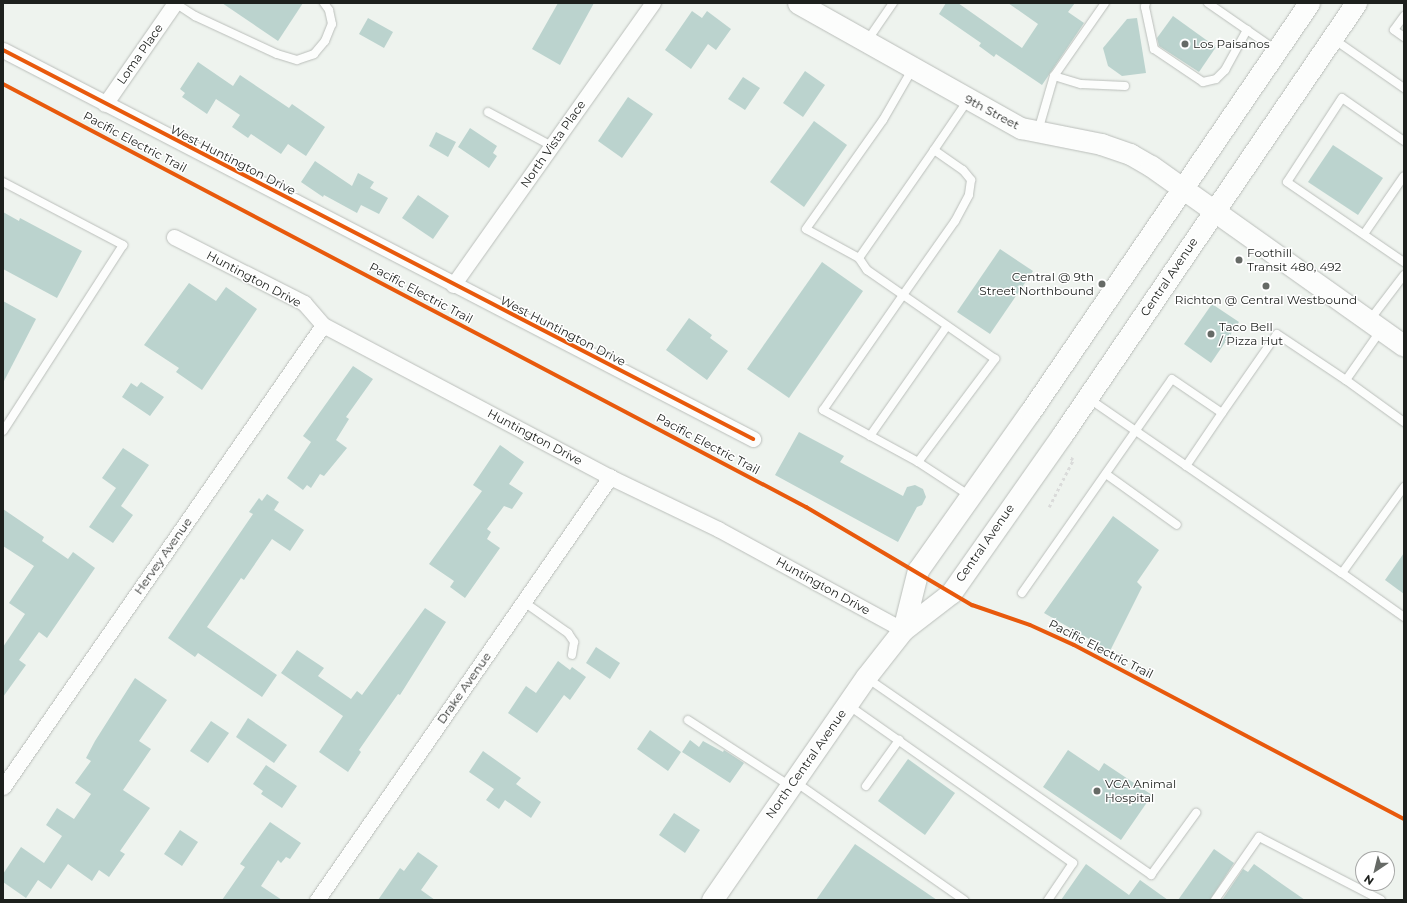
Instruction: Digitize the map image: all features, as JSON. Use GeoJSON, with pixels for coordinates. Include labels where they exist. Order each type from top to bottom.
{"type":"FeatureCollection","features":[{"type":"Feature","properties":{"kind":"main road","name":"9th Street"},"geometry":{"type":"LineString","coordinates":[[798,3],[968,100],[1021,128],[1101,144],[1130,154],[1404,346]]}},
{"type":"Feature","properties":{"kind":"main road"},"geometry":{"type":"LineString","coordinates":[[902,630],[918,570],[1309,3]]}},
{"type":"Feature","properties":{"kind":"main road","name":"Central Avenue"},"geometry":{"type":"LineString","coordinates":[[902,630],[951,593],[1088,398],[1356,3]]}},
{"type":"Feature","properties":{"kind":"main road","name":"North Central Avenue"},"geometry":{"type":"LineString","coordinates":[[712,900],[866,677],[902,630]]}},
{"type":"Feature","properties":{"kind":"street","name":"Loma Place"},"geometry":{"type":"LineString","coordinates":[[105,104],[175,3]]}},
{"type":"Feature","properties":{"kind":"street","name":"North Vista Place"},"geometry":{"type":"LineString","coordinates":[[453,285],[654,3]]}},
{"type":"Feature","properties":{"kind":"street","name":"West Huntington Drive"},"geometry":{"type":"LineString","coordinates":[[3,50],[453,285],[753,439]]}},
{"type":"Feature","properties":{"kind":"street","name":"Huntington Drive"},"geometry":{"type":"LineString","coordinates":[[174,236],[304,303],[323,325],[610,477],[718,529],[902,630]]}},
{"type":"Feature","properties":{"kind":"street","name":"Hervey Avenue"},"geometry":{"type":"LineString","coordinates":[[3,787],[323,325]]}},
{"type":"Feature","properties":{"kind":"street","name":"Drake Avenue"},"geometry":{"type":"LineString","coordinates":[[317,900],[610,477]]}},
{"type":"Feature","properties":{"kind":"lane"},"geometry":{"type":"LineString","coordinates":[[175,3],[202,19],[277,54],[297,60],[314,54],[324,41],[332,24],[329,10],[324,3]]}},
{"type":"Feature","properties":{"kind":"lane"},"geometry":{"type":"LineString","coordinates":[[866,42],[893,3]]}},
{"type":"Feature","properties":{"kind":"lane"},"geometry":{"type":"LineString","coordinates":[[1038,132],[1054,76],[1105,3]]}},
{"type":"Feature","properties":{"kind":"lane"},"geometry":{"type":"LineString","coordinates":[[1146,3],[1144,7],[1154,49],[1202,82],[1216,79],[1225,70],[1247,30]]}},
{"type":"Feature","properties":{"kind":"lane"},"geometry":{"type":"LineString","coordinates":[[1208,3],[1276,50]]}},
{"type":"Feature","properties":{"kind":"lane"},"geometry":{"type":"LineString","coordinates":[[1404,16],[1394,30],[1404,37]]}},
{"type":"Feature","properties":{"kind":"lane"},"geometry":{"type":"LineString","coordinates":[[1332,38],[1404,88]]}},
{"type":"Feature","properties":{"kind":"lane"},"geometry":{"type":"LineString","coordinates":[[913,68],[883,120],[806,229],[859,258],[867,270],[995,359],[918,462]]}},
{"type":"Feature","properties":{"kind":"lane"},"geometry":{"type":"LineString","coordinates":[[1054,76],[1081,84],[1125,86]]}},
{"type":"Feature","properties":{"kind":"lane"},"geometry":{"type":"LineString","coordinates":[[1404,141],[1342,98],[1287,182],[1404,262]]}},
{"type":"Feature","properties":{"kind":"lane"},"geometry":{"type":"LineString","coordinates":[[859,258],[968,100]]}},
{"type":"Feature","properties":{"kind":"lane"},"geometry":{"type":"LineString","coordinates":[[488,112],[552,146]]}},
{"type":"Feature","properties":{"kind":"lane"},"geometry":{"type":"LineString","coordinates":[[934,150],[963,170],[971,180],[970,195],[963,209],[823,410],[918,462],[970,496]]}},
{"type":"Feature","properties":{"kind":"lane"},"geometry":{"type":"LineString","coordinates":[[1364,234],[1404,176]]}},
{"type":"Feature","properties":{"kind":"lane"},"geometry":{"type":"LineString","coordinates":[[3,182],[123,246],[3,430]]}},
{"type":"Feature","properties":{"kind":"lane"},"geometry":{"type":"LineString","coordinates":[[1346,380],[1404,275]]}},
{"type":"Feature","properties":{"kind":"lane"},"geometry":{"type":"LineString","coordinates":[[870,436],[947,326]]}},
{"type":"Feature","properties":{"kind":"lane"},"geometry":{"type":"LineString","coordinates":[[1186,466],[1277,334],[1346,380],[1404,422]]}},
{"type":"Feature","properties":{"kind":"lane"},"geometry":{"type":"LineString","coordinates":[[1022,593],[1172,379],[1222,413]]}},
{"type":"Feature","properties":{"kind":"lane"},"geometry":{"type":"LineString","coordinates":[[1088,398],[1404,617]]}},
{"type":"Feature","properties":{"kind":"lane"},"geometry":{"type":"LineString","coordinates":[[1106,474],[1177,525]]}},
{"type":"Feature","properties":{"kind":"lane"},"geometry":{"type":"LineString","coordinates":[[1342,573],[1404,487]]}},
{"type":"Feature","properties":{"kind":"lane"},"geometry":{"type":"LineString","coordinates":[[524,602],[568,633],[574,642],[572,655]]}},
{"type":"Feature","properties":{"kind":"lane"},"geometry":{"type":"LineString","coordinates":[[866,677],[1151,875],[1196,813]]}},
{"type":"Feature","properties":{"kind":"lane"},"geometry":{"type":"LineString","coordinates":[[848,704],[1073,863],[1048,900]]}},
{"type":"Feature","properties":{"kind":"lane"},"geometry":{"type":"LineString","coordinates":[[688,720],[792,784],[964,900]]}},
{"type":"Feature","properties":{"kind":"lane"},"geometry":{"type":"LineString","coordinates":[[866,786],[899,740]]}},
{"type":"Feature","properties":{"kind":"lane"},"geometry":{"type":"LineString","coordinates":[[1215,900],[1259,837],[1381,900]]}},
{"type":"Feature","properties":{"kind":"path"},"geometry":{"type":"LineString","coordinates":[[1049,507],[1073,460],[1069,457]]}},
{"type":"Feature","properties":{"kind":"building"},"geometry":{"type":"Polygon","coordinates":[[[222,3],[303,3],[278,41],[222,3]]]}},
{"type":"Feature","properties":{"kind":"building"},"geometry":{"type":"Polygon","coordinates":[[[558,3],[594,3],[560,65],[532,49],[558,3]]]}},
{"type":"Feature","properties":{"kind":"building"},"geometry":{"type":"Polygon","coordinates":[[[946,3],[958,3],[1022,48],[1038,24],[1008,3],[1075,3],[1068,12],[1084,23],[1042,85],[996,54],[994,57],[979,46],[981,43],[939,14],[946,3]]]}},
{"type":"Feature","properties":{"kind":"building"},"geometry":{"type":"Polygon","coordinates":[[[692,11],[702,18],[707,11],[731,29],[716,50],[708,44],[691,69],[665,50],[692,11]]]}},
{"type":"Feature","properties":{"kind":"building","name":"Los Paisanos"},"geometry":{"type":"Polygon","coordinates":[[[1173,16],[1216,47],[1199,72],[1159,46],[1157,38],[1173,16]]]}},
{"type":"Feature","properties":{"kind":"building"},"geometry":{"type":"Polygon","coordinates":[[[368,18],[393,32],[384,48],[359,34],[368,18]]]}},
{"type":"Feature","properties":{"kind":"building"},"geometry":{"type":"Polygon","coordinates":[[[1137,18],[1146,73],[1122,76],[1108,66],[1103,48],[1127,19],[1137,18]]]}},
{"type":"Feature","properties":{"kind":"building"},"geometry":{"type":"Polygon","coordinates":[[[198,62],[233,86],[240,75],[289,108],[292,104],[325,127],[306,156],[288,144],[281,154],[251,134],[248,138],[232,127],[240,115],[216,99],[207,114],[182,97],[185,93],[180,89],[198,62]]]}},
{"type":"Feature","properties":{"kind":"building"},"geometry":{"type":"Polygon","coordinates":[[[805,71],[825,85],[803,117],[783,103],[805,71]]]}},
{"type":"Feature","properties":{"kind":"building"},"geometry":{"type":"Polygon","coordinates":[[[743,77],[760,88],[745,110],[728,99],[743,77]]]}},
{"type":"Feature","properties":{"kind":"building"},"geometry":{"type":"Polygon","coordinates":[[[628,97],[653,114],[622,158],[598,141],[628,97]]]}},
{"type":"Feature","properties":{"kind":"building"},"geometry":{"type":"Polygon","coordinates":[[[814,121],[847,145],[804,207],[770,182],[814,121]]]}},
{"type":"Feature","properties":{"kind":"building"},"geometry":{"type":"Polygon","coordinates":[[[470,128],[497,146],[493,153],[497,156],[489,168],[458,147],[470,128]]]}},
{"type":"Feature","properties":{"kind":"building"},"geometry":{"type":"Polygon","coordinates":[[[436,132],[456,142],[448,157],[429,146],[436,132]]]}},
{"type":"Feature","properties":{"kind":"building"},"geometry":{"type":"Polygon","coordinates":[[[1333,145],[1383,178],[1358,215],[1308,182],[1333,145]]]}},
{"type":"Feature","properties":{"kind":"building"},"geometry":{"type":"Polygon","coordinates":[[[315,161],[352,186],[358,173],[374,182],[370,188],[388,198],[379,214],[361,205],[357,213],[324,195],[323,197],[301,182],[315,161]]]}},
{"type":"Feature","properties":{"kind":"building"},"geometry":{"type":"Polygon","coordinates":[[[418,195],[449,216],[433,239],[402,218],[418,195]]]}},
{"type":"Feature","properties":{"kind":"building"},"geometry":{"type":"Polygon","coordinates":[[[3,212],[19,221],[20,218],[82,251],[57,298],[3,269],[3,212]]]}},
{"type":"Feature","properties":{"kind":"building"},"geometry":{"type":"Polygon","coordinates":[[[1000,249],[1033,271],[990,334],[957,312],[1000,249]]]}},
{"type":"Feature","properties":{"kind":"building"},"geometry":{"type":"Polygon","coordinates":[[[822,262],[863,291],[789,398],[747,369],[822,262]]]}},
{"type":"Feature","properties":{"kind":"building"},"geometry":{"type":"Polygon","coordinates":[[[189,283],[216,301],[226,287],[257,309],[202,390],[176,372],[179,368],[144,345],[189,283]]]}},
{"type":"Feature","properties":{"kind":"building"},"geometry":{"type":"Polygon","coordinates":[[[3,301],[36,319],[3,383],[3,301]]]}},
{"type":"Feature","properties":{"kind":"building"},"geometry":{"type":"Polygon","coordinates":[[[1212,304],[1239,322],[1211,363],[1184,344],[1212,304]]]}},
{"type":"Feature","properties":{"kind":"building"},"geometry":{"type":"Polygon","coordinates":[[[689,318],[712,335],[710,338],[728,351],[707,380],[666,350],[689,318]]]}},
{"type":"Feature","properties":{"kind":"building"},"geometry":{"type":"Polygon","coordinates":[[[353,366],[373,379],[346,417],[349,419],[336,440],[347,448],[324,476],[320,474],[311,488],[307,485],[303,490],[287,478],[311,442],[303,436],[353,366]]]}},
{"type":"Feature","properties":{"kind":"building"},"geometry":{"type":"Polygon","coordinates":[[[141,382],[164,397],[150,416],[122,397],[131,383],[137,387],[141,382]]]}},
{"type":"Feature","properties":{"kind":"building"},"geometry":{"type":"Polygon","coordinates":[[[799,432],[844,456],[840,462],[903,496],[907,487],[915,485],[923,489],[926,497],[922,505],[917,507],[898,542],[775,475],[799,432]]]}},
{"type":"Feature","properties":{"kind":"building"},"geometry":{"type":"Polygon","coordinates":[[[500,445],[524,462],[509,484],[523,493],[512,509],[504,506],[487,529],[491,532],[487,539],[500,548],[465,598],[450,587],[454,581],[429,564],[482,491],[473,485],[500,445]]]}},
{"type":"Feature","properties":{"kind":"building"},"geometry":{"type":"Polygon","coordinates":[[[123,448],[149,465],[121,506],[133,515],[113,543],[89,527],[116,488],[102,478],[123,448]]]}},
{"type":"Feature","properties":{"kind":"building"},"geometry":{"type":"Polygon","coordinates":[[[267,494],[279,502],[274,510],[304,530],[290,551],[272,539],[244,580],[241,578],[207,627],[277,675],[262,697],[198,653],[195,657],[168,638],[253,514],[249,512],[259,498],[262,501],[267,494]]]}},
{"type":"Feature","properties":{"kind":"building"},"geometry":{"type":"Polygon","coordinates":[[[3,509],[44,537],[42,541],[68,559],[73,552],[95,568],[47,638],[39,632],[19,660],[26,665],[3,697],[3,647],[25,614],[9,603],[34,566],[3,546],[3,509]]]}},
{"type":"Feature","properties":{"kind":"building"},"geometry":{"type":"Polygon","coordinates":[[[1113,516],[1159,550],[1137,582],[1142,587],[1110,651],[1044,613],[1113,516]]]}},
{"type":"Feature","properties":{"kind":"building"},"geometry":{"type":"Polygon","coordinates":[[[1404,553],[1404,594],[1385,580],[1404,553]]]}},
{"type":"Feature","properties":{"kind":"building"},"geometry":{"type":"Polygon","coordinates":[[[425,608],[446,622],[400,695],[398,694],[359,750],[361,752],[348,772],[319,752],[343,716],[281,673],[297,650],[324,668],[318,676],[351,699],[357,691],[362,695],[425,608]]]}},
{"type":"Feature","properties":{"kind":"building"},"geometry":{"type":"Polygon","coordinates":[[[596,647],[620,663],[610,679],[586,663],[596,647]]]}},
{"type":"Feature","properties":{"kind":"building"},"geometry":{"type":"Polygon","coordinates":[[[558,661],[570,670],[572,667],[586,677],[570,700],[564,695],[537,733],[508,713],[526,686],[536,693],[558,661]]]}},
{"type":"Feature","properties":{"kind":"building"},"geometry":{"type":"Polygon","coordinates":[[[135,678],[167,700],[139,741],[151,749],[123,790],[150,808],[120,851],[125,854],[109,877],[99,870],[92,881],[68,864],[51,889],[38,880],[26,898],[3,882],[3,874],[21,847],[44,863],[62,836],[46,825],[57,808],[74,819],[91,794],[75,783],[91,761],[86,758],[95,741],[135,678]]]}},
{"type":"Feature","properties":{"kind":"building"},"geometry":{"type":"Polygon","coordinates":[[[248,718],[287,745],[274,763],[236,737],[248,718]]]}},
{"type":"Feature","properties":{"kind":"building"},"geometry":{"type":"Polygon","coordinates":[[[211,721],[229,733],[208,763],[190,751],[211,721]]]}},
{"type":"Feature","properties":{"kind":"building"},"geometry":{"type":"Polygon","coordinates":[[[650,730],[681,752],[668,771],[637,749],[650,730]]]}},
{"type":"Feature","properties":{"kind":"building"},"geometry":{"type":"Polygon","coordinates":[[[690,740],[699,747],[703,741],[723,752],[724,750],[744,763],[730,783],[682,752],[690,740]]]}},
{"type":"Feature","properties":{"kind":"building","name":"VCA Animal Hospital"},"geometry":{"type":"Polygon","coordinates":[[[1068,750],[1099,771],[1104,763],[1152,795],[1121,840],[1043,787],[1068,750]]]}},
{"type":"Feature","properties":{"kind":"building"},"geometry":{"type":"Polygon","coordinates":[[[483,751],[521,778],[516,784],[541,802],[531,818],[505,800],[499,809],[486,800],[494,789],[469,772],[483,751]]]}},
{"type":"Feature","properties":{"kind":"building"},"geometry":{"type":"Polygon","coordinates":[[[908,759],[955,793],[925,835],[878,801],[908,759]]]}},
{"type":"Feature","properties":{"kind":"building"},"geometry":{"type":"Polygon","coordinates":[[[266,765],[297,786],[282,808],[261,794],[263,791],[253,784],[266,765]]]}},
{"type":"Feature","properties":{"kind":"building"},"geometry":{"type":"Polygon","coordinates":[[[674,813],[700,830],[685,853],[659,835],[674,813]]]}},
{"type":"Feature","properties":{"kind":"building"},"geometry":{"type":"Polygon","coordinates":[[[270,822],[301,843],[290,859],[286,857],[281,863],[278,860],[261,886],[282,900],[222,900],[245,867],[240,864],[270,822]]]}},
{"type":"Feature","properties":{"kind":"building"},"geometry":{"type":"Polygon","coordinates":[[[180,830],[198,842],[182,866],[164,854],[180,830]]]}},
{"type":"Feature","properties":{"kind":"building"},"geometry":{"type":"Polygon","coordinates":[[[855,844],[937,900],[816,900],[855,844]]]}},
{"type":"Feature","properties":{"kind":"building"},"geometry":{"type":"Polygon","coordinates":[[[1214,849],[1234,863],[1210,900],[1178,900],[1214,849]]]}},
{"type":"Feature","properties":{"kind":"building"},"geometry":{"type":"Polygon","coordinates":[[[418,852],[438,866],[421,890],[435,900],[378,900],[400,868],[404,871],[418,852]]]}},
{"type":"Feature","properties":{"kind":"building"},"geometry":{"type":"Polygon","coordinates":[[[1086,864],[1129,895],[1140,880],[1168,900],[1061,900],[1086,864]]]}},
{"type":"Feature","properties":{"kind":"building"},"geometry":{"type":"Polygon","coordinates":[[[1254,864],[1305,900],[1222,900],[1243,869],[1248,872],[1254,864]]]}},
{"type":"Feature","properties":{"kind":"cycle path"},"geometry":{"type":"LineString","coordinates":[[3,50],[753,439]]}},
{"type":"Feature","properties":{"kind":"cycle path","name":"Pacific Electric Trail"},"geometry":{"type":"LineString","coordinates":[[3,84],[806,507],[972,605],[1030,625],[1074,645],[1404,819]]}},
{"type":"Feature","properties":{"kind":"place","name":"Los Paisanos"},"geometry":{"type":"Point","coordinates":[1185,44]}},
{"type":"Feature","properties":{"kind":"place","name":"Foothill Transit 480, 492"},"geometry":{"type":"Point","coordinates":[1239,260]}},
{"type":"Feature","properties":{"kind":"place","name":"Central @ 9th Street Northbound"},"geometry":{"type":"Point","coordinates":[1102,284]}},
{"type":"Feature","properties":{"kind":"place","name":"Richton @ Central Westbound"},"geometry":{"type":"Point","coordinates":[1266,286]}},
{"type":"Feature","properties":{"kind":"place","name":"Taco Bell / Pizza Hut"},"geometry":{"type":"Point","coordinates":[1211,334]}},
{"type":"Feature","properties":{"kind":"place","name":"VCA Animal Hospital"},"geometry":{"type":"Point","coordinates":[1097,791]}}]}
